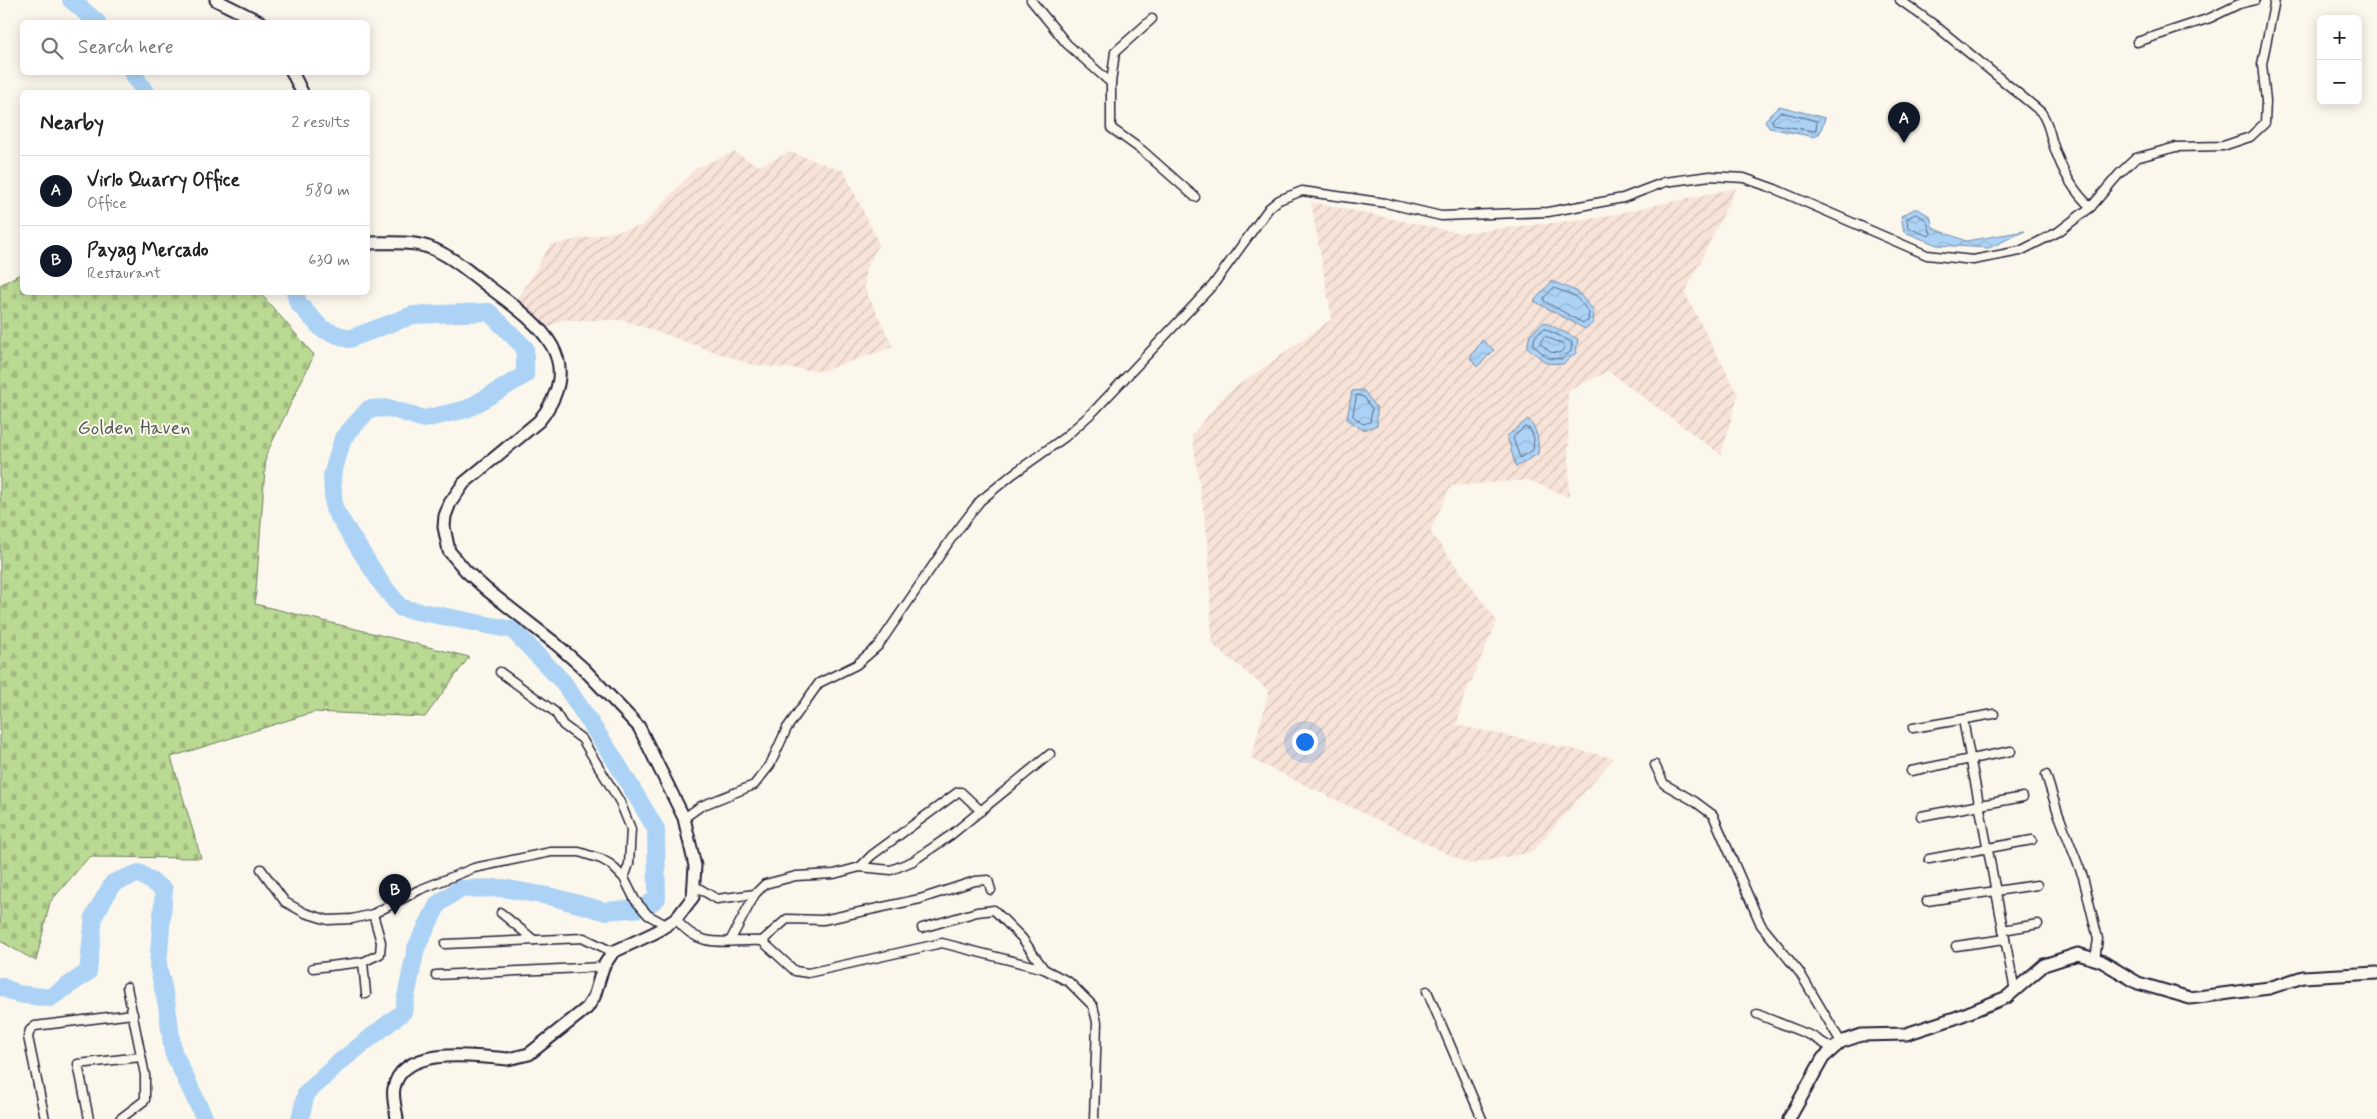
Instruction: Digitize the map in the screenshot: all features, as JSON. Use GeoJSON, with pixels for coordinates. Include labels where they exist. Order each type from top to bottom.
{"type":"FeatureCollection","features":[{"type":"Feature","properties":{"kind":"main road"},"geometry":{"type":"LineString","coordinates":[[216,0],[256,20]]}},
{"type":"Feature","properties":{"kind":"main road"},"geometry":{"type":"LineString","coordinates":[[294,75],[301,90]]}},
{"type":"Feature","properties":{"kind":"main road"},"geometry":{"type":"LineString","coordinates":[[370,243],[415,244],[437,251],[458,264],[527,316],[550,340],[558,360],[559,374],[548,409],[539,421],[464,484],[456,493],[445,516],[445,539],[449,551],[466,571],[556,644],[608,692],[639,726],[684,818],[693,851],[695,886],[693,897],[687,907],[671,922],[614,952],[603,967],[594,997],[587,1008],[528,1054],[508,1059],[439,1056],[411,1064],[402,1071],[394,1088],[397,1119]]}},
{"type":"Feature","properties":{"kind":"main road"},"geometry":{"type":"LineString","coordinates":[[1789,1119],[1823,1058],[1837,1046],[1861,1035],[1906,1034],[1998,1001],[2015,991],[2044,965],[2078,954],[2095,959],[2138,983],[2190,998],[2269,988],[2303,977],[2377,972]]}},
{"type":"Feature","properties":{"kind":"street"},"geometry":{"type":"LineString","coordinates":[[1031,0],[1067,44],[1111,83]]}},
{"type":"Feature","properties":{"kind":"street"},"geometry":{"type":"LineString","coordinates":[[1900,0],[1936,26],[2041,112],[2049,125],[2053,144],[2077,196],[2091,208]]}},
{"type":"Feature","properties":{"kind":"street"},"geometry":{"type":"LineString","coordinates":[[2137,42],[2210,18],[2239,4],[2255,0]]}},
{"type":"Feature","properties":{"kind":"street"},"geometry":{"type":"LineString","coordinates":[[684,818],[701,806],[754,785],[770,765],[787,728],[819,682],[856,665],[878,646],[951,539],[980,501],[1013,474],[1065,437],[1094,411],[1212,285],[1269,208],[1279,200],[1302,191],[1386,203],[1441,216],[1490,215],[1548,212],[1623,198],[1665,182],[1710,176],[1744,178],[1775,189],[1927,255],[1973,260],[2020,251],[2058,232],[2091,208],[2119,174],[2136,158],[2176,147],[2223,146],[2250,137],[2265,123],[2266,101],[2262,64],[2275,0]]}},
{"type":"Feature","properties":{"kind":"street"},"geometry":{"type":"LineString","coordinates":[[1152,19],[1115,52],[1111,83],[1111,128],[1143,151],[1195,197]]}},
{"type":"Feature","properties":{"kind":"street"},"geometry":{"type":"LineString","coordinates":[[500,672],[554,712],[563,725],[582,739],[587,746],[620,802],[632,829],[629,864],[624,878]]}},
{"type":"Feature","properties":{"kind":"street"},"geometry":{"type":"LineString","coordinates":[[1913,728],[1994,714]]}},
{"type":"Feature","properties":{"kind":"street"},"geometry":{"type":"LineString","coordinates":[[1963,720],[2015,991]]}},
{"type":"Feature","properties":{"kind":"street"},"geometry":{"type":"LineString","coordinates":[[1911,770],[2011,751]]}},
{"type":"Feature","properties":{"kind":"street"},"geometry":{"type":"LineString","coordinates":[[730,941],[754,894],[765,884],[788,878],[834,874],[860,868],[891,870],[913,861],[951,835],[1050,754]]}},
{"type":"Feature","properties":{"kind":"street"},"geometry":{"type":"LineString","coordinates":[[1655,765],[1664,784],[1694,801],[1713,815],[1761,925],[1800,972],[1837,1046]]}},
{"type":"Feature","properties":{"kind":"street"},"geometry":{"type":"LineString","coordinates":[[2046,775],[2058,814],[2083,878],[2098,939],[2095,959]]}},
{"type":"Feature","properties":{"kind":"street"},"geometry":{"type":"LineString","coordinates":[[860,868],[872,855],[955,793],[961,792],[981,811]]}},
{"type":"Feature","properties":{"kind":"street"},"geometry":{"type":"LineString","coordinates":[[1921,816],[2023,797]]}},
{"type":"Feature","properties":{"kind":"street"},"geometry":{"type":"LineString","coordinates":[[1929,859],[2032,840]]}},
{"type":"Feature","properties":{"kind":"street"},"geometry":{"type":"LineString","coordinates":[[261,869],[286,902],[305,913],[328,920],[352,919],[373,914],[411,894],[474,868],[551,852],[579,852],[602,859],[610,864],[624,878],[635,900],[648,914],[671,922],[701,940],[714,943],[730,941],[762,942],[795,971],[808,973],[942,943],[1044,969],[1069,982],[1093,1006],[1097,1022],[1094,1119]]}},
{"type":"Feature","properties":{"kind":"street"},"geometry":{"type":"LineString","coordinates":[[762,942],[787,919],[823,920],[920,899],[975,880],[988,880],[991,890]]}},
{"type":"Feature","properties":{"kind":"street"},"geometry":{"type":"LineString","coordinates":[[1927,901],[1996,893],[2037,885]]}},
{"type":"Feature","properties":{"kind":"street"},"geometry":{"type":"LineString","coordinates":[[695,886],[717,899],[754,894]]}},
{"type":"Feature","properties":{"kind":"street"},"geometry":{"type":"LineString","coordinates":[[922,928],[978,912],[994,910],[1022,938],[1044,969]]}},
{"type":"Feature","properties":{"kind":"street"},"geometry":{"type":"LineString","coordinates":[[501,913],[534,940]]}},
{"type":"Feature","properties":{"kind":"street"},"geometry":{"type":"LineString","coordinates":[[313,968],[363,962],[380,954],[381,942],[373,914]]}},
{"type":"Feature","properties":{"kind":"street"},"geometry":{"type":"LineString","coordinates":[[2003,930],[2038,924]]}},
{"type":"Feature","properties":{"kind":"street"},"geometry":{"type":"LineString","coordinates":[[445,944],[584,938],[614,952]]}},
{"type":"Feature","properties":{"kind":"street"},"geometry":{"type":"LineString","coordinates":[[1956,946],[2005,938]]}},
{"type":"Feature","properties":{"kind":"street"},"geometry":{"type":"LineString","coordinates":[[363,962],[366,994]]}},
{"type":"Feature","properties":{"kind":"street"},"geometry":{"type":"LineString","coordinates":[[436,975],[603,967]]}},
{"type":"Feature","properties":{"kind":"street"},"geometry":{"type":"LineString","coordinates":[[120,1119],[145,1100],[145,1075],[127,987]]}},
{"type":"Feature","properties":{"kind":"street"},"geometry":{"type":"LineString","coordinates":[[1427,991],[1482,1119]]}},
{"type":"Feature","properties":{"kind":"street"},"geometry":{"type":"LineString","coordinates":[[45,1119],[28,1037],[30,1030],[35,1026],[133,1014]]}},
{"type":"Feature","properties":{"kind":"street"},"geometry":{"type":"LineString","coordinates":[[1757,1014],[1837,1046]]}},
{"type":"Feature","properties":{"kind":"street"},"geometry":{"type":"LineString","coordinates":[[89,1119],[78,1064],[141,1057]]}},
{"type":"Feature","properties":{"kind":"shaded area"},"geometry":{"type":"Polygon","coordinates":[[[734,152],[759,166],[790,152],[844,171],[879,244],[865,270],[865,289],[893,347],[822,371],[753,365],[623,320],[561,320],[548,327],[517,301],[550,245],[642,226],[696,168],[734,152]]]}},
{"type":"Feature","properties":{"kind":"shaded area"},"geometry":{"type":"Polygon","coordinates":[[[1736,188],[1685,293],[1738,395],[1721,455],[1608,371],[1568,391],[1569,497],[1528,480],[1451,486],[1430,531],[1497,621],[1462,702],[1457,725],[1614,758],[1532,852],[1469,864],[1251,759],[1269,691],[1212,644],[1208,541],[1192,435],[1226,394],[1332,319],[1311,202],[1460,233],[1597,218],[1736,188]]]}},
{"type":"Feature","properties":{"kind":"green space","name":"Golden Haven"},"geometry":{"type":"Polygon","coordinates":[[[20,274],[20,295],[262,295],[314,355],[266,455],[255,604],[469,657],[425,717],[314,712],[171,757],[201,858],[89,857],[50,902],[36,961],[0,941],[0,285],[20,274]]]}},
{"type":"Feature","properties":{"kind":"water"},"geometry":{"type":"Polygon","coordinates":[[[1779,106],[1825,118],[1820,133],[1815,137],[1769,128],[1765,120],[1779,106]]]}},
{"type":"Feature","properties":{"kind":"water"},"geometry":{"type":"Polygon","coordinates":[[[1914,209],[1918,209],[1930,216],[1933,228],[1966,241],[2025,231],[1989,248],[1937,245],[1904,232],[1901,216],[1914,209]]]}},
{"type":"Feature","properties":{"kind":"water"},"geometry":{"type":"Polygon","coordinates":[[[1552,281],[1578,292],[1594,311],[1593,323],[1585,329],[1534,301],[1552,281]]]}},
{"type":"Feature","properties":{"kind":"water"},"geometry":{"type":"Polygon","coordinates":[[[1544,322],[1578,339],[1576,353],[1563,364],[1546,363],[1527,347],[1530,334],[1544,322]]]}},
{"type":"Feature","properties":{"kind":"water"},"geometry":{"type":"Polygon","coordinates":[[[1482,340],[1494,350],[1477,367],[1470,358],[1482,340]]]}},
{"type":"Feature","properties":{"kind":"water"},"geometry":{"type":"Polygon","coordinates":[[[1363,390],[1377,408],[1377,425],[1363,430],[1347,419],[1352,391],[1363,390]]]}},
{"type":"Feature","properties":{"kind":"water"},"geometry":{"type":"Polygon","coordinates":[[[1528,419],[1537,435],[1538,454],[1516,467],[1507,436],[1528,419]]]}},
{"type":"Feature","properties":{"kind":"waterway"},"geometry":{"type":"LineString","coordinates":[[71,0],[95,20]]}},
{"type":"Feature","properties":{"kind":"waterway"},"geometry":{"type":"LineString","coordinates":[[134,75],[144,90]]}},
{"type":"Feature","properties":{"kind":"waterway"},"geometry":{"type":"LineString","coordinates":[[296,295],[298,303],[322,329],[349,339],[413,315],[489,312],[525,348],[525,375],[467,409],[424,419],[389,408],[369,409],[343,438],[332,476],[334,509],[381,583],[401,608],[513,630],[563,682],[613,757],[656,829],[657,898],[644,908],[604,911],[553,897],[503,888],[459,889],[438,904],[416,948],[403,1012],[337,1064],[306,1094],[300,1119]]}},
{"type":"Feature","properties":{"kind":"waterway"},"geometry":{"type":"LineString","coordinates":[[0,986],[18,994],[50,998],[88,972],[94,916],[113,883],[139,873],[164,890],[158,965],[167,1006],[173,1052],[205,1119]]}},
{"type":"Feature","properties":{"kind":"place","name":"Virlo Quarry Office"},"geometry":{"type":"Point","coordinates":[1904,143]}},
{"type":"Feature","properties":{"kind":"place","name":"Payag Mercado"},"geometry":{"type":"Point","coordinates":[395,915]}}]}
